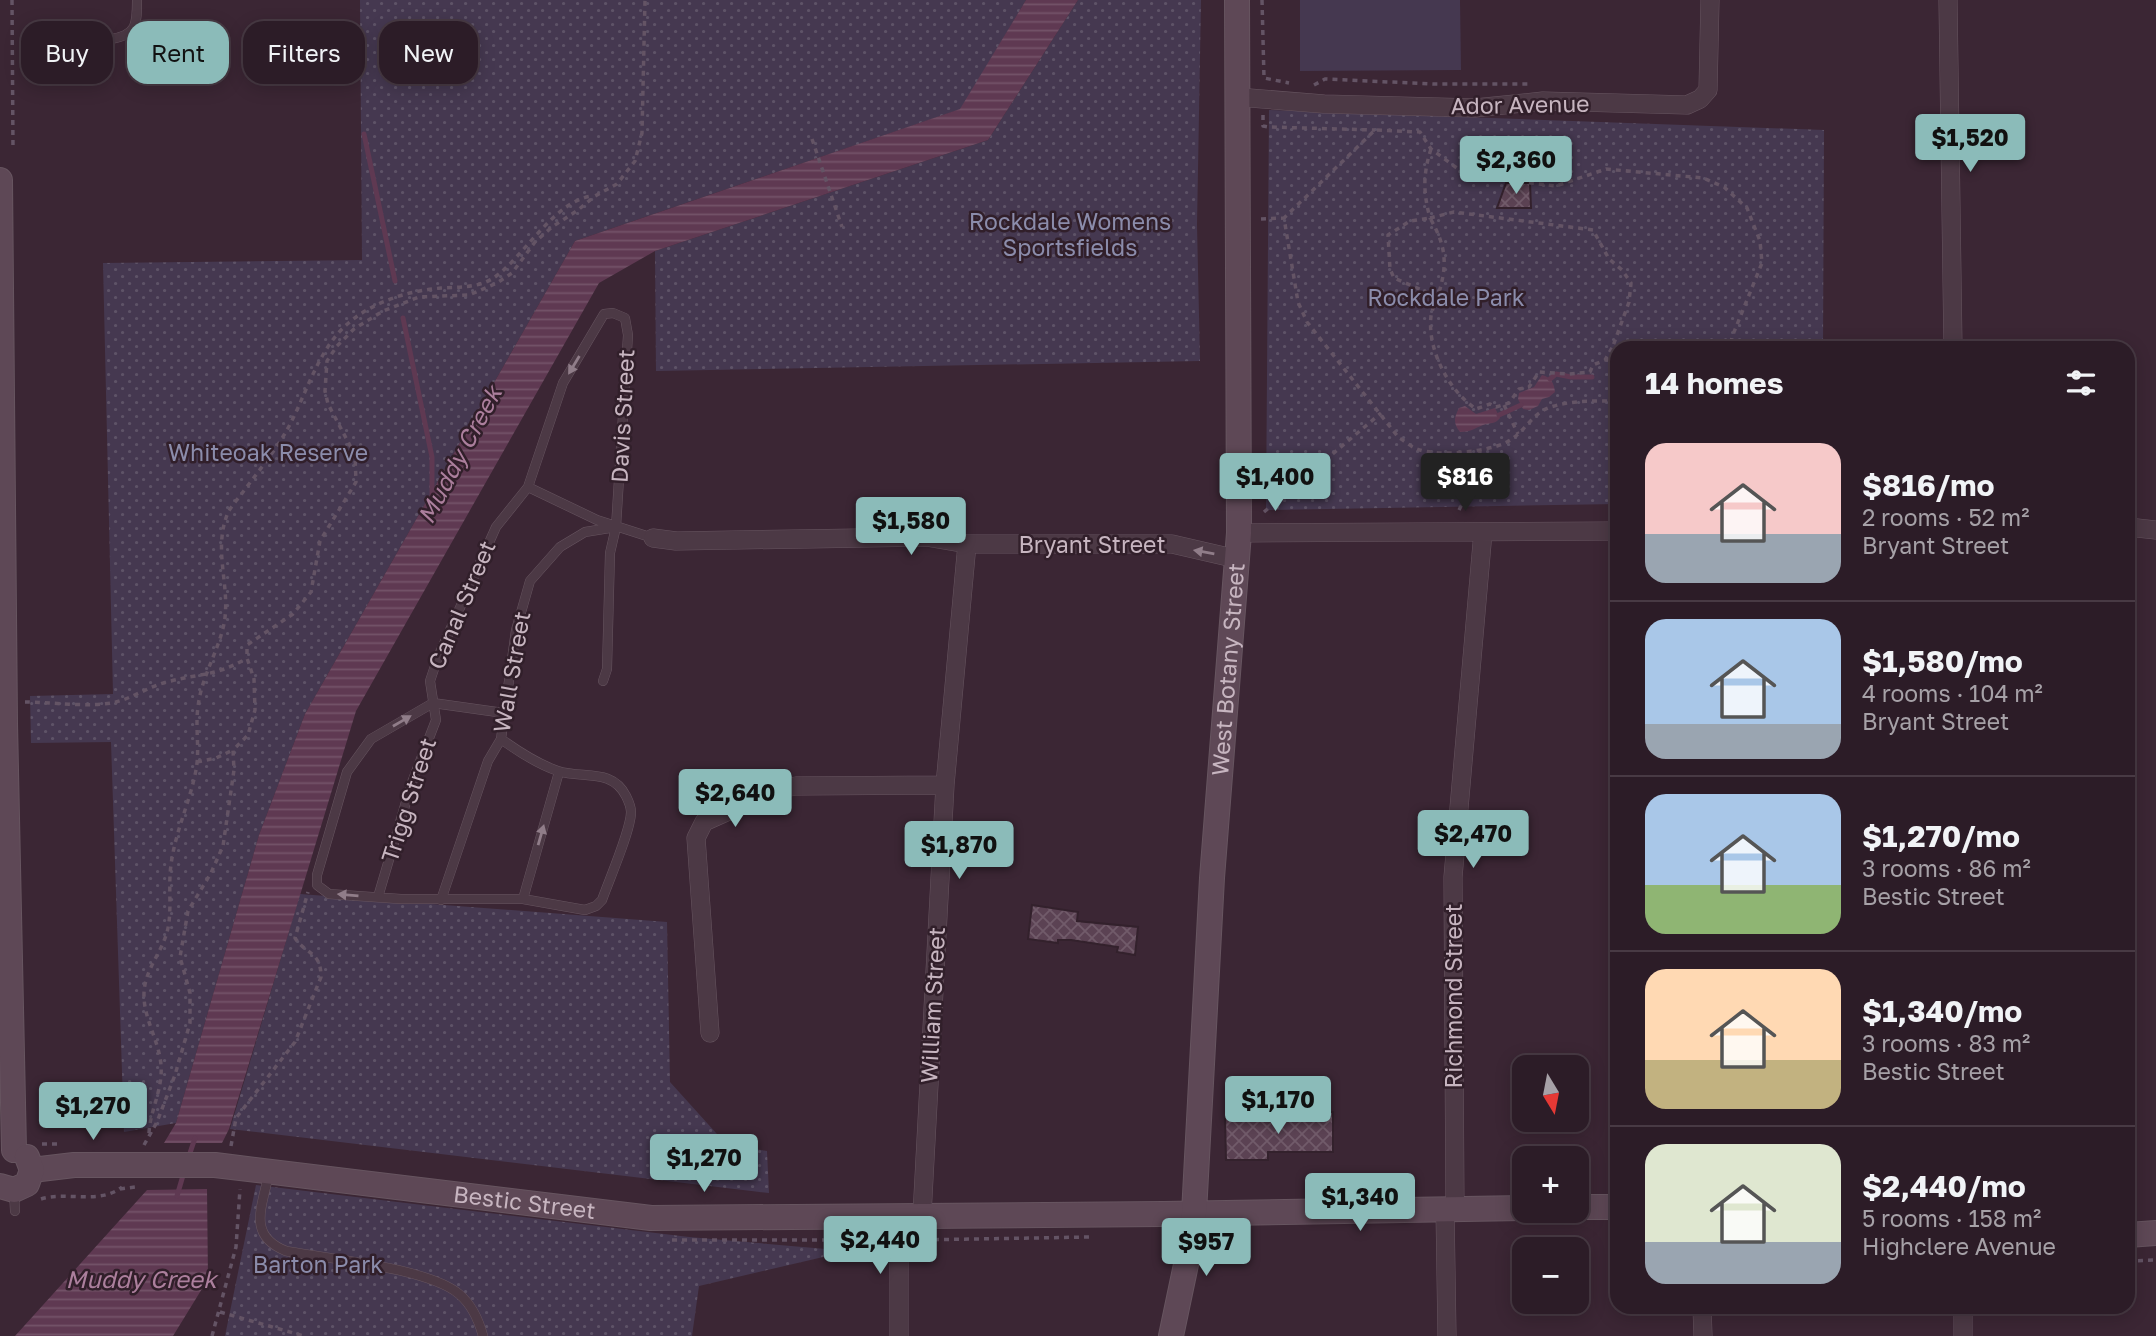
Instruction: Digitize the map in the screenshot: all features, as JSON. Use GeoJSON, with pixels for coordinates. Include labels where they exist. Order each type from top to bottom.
{"type":"FeatureCollection","features":[{"type":"Feature","properties":{"kind":"main road","name":"West Botany Street"},"geometry":{"type":"LineString","coordinates":[[1171,1336],[1192,1236],[1194,1213],[1212,878],[1239,533],[1237,0]]}},
{"type":"Feature","properties":{"kind":"main road"},"geometry":{"type":"LineString","coordinates":[[0,180],[7,1152],[25,1154],[32,1170],[27,1184],[10,1196]]}},
{"type":"Feature","properties":{"kind":"main road","name":"Bestic Street"},"geometry":{"type":"LineString","coordinates":[[32,1170],[150,1155],[222,1153],[269,1171],[651,1217],[1512,1208]]}},
{"type":"Feature","properties":{"kind":"main road"},"geometry":{"type":"LineString","coordinates":[[1589,1207],[1610,1207]]}},
{"type":"Feature","properties":{"kind":"main road"},"geometry":{"type":"LineString","coordinates":[[2135,1234],[2156,1233]]}},
{"type":"Feature","properties":{"kind":"street","name":"Ador Avenue"},"geometry":{"type":"LineString","coordinates":[[1237,97],[1324,104],[1475,108],[1543,101],[1687,105],[1700,99],[1708,90],[1710,0]]}},
{"type":"Feature","properties":{"kind":"street"},"geometry":{"type":"LineString","coordinates":[[1948,0],[1953,341]]}},
{"type":"Feature","properties":{"kind":"street"},"geometry":{"type":"LineString","coordinates":[[2135,526],[2156,523]]}},
{"type":"Feature","properties":{"kind":"street"},"geometry":{"type":"LineString","coordinates":[[2135,527],[2156,530]]}},
{"type":"Feature","properties":{"kind":"street"},"geometry":{"type":"LineString","coordinates":[[1239,533],[1610,531]]}},
{"type":"Feature","properties":{"kind":"street","name":"Richmond Street"},"geometry":{"type":"LineString","coordinates":[[1447,1336],[1452,877],[1483,532]]}},
{"type":"Feature","properties":{"kind":"street","name":"Bryant Street"},"geometry":{"type":"LineString","coordinates":[[653,538],[676,541],[926,537],[967,544],[1172,544],[1237,559]]}},
{"type":"Feature","properties":{"kind":"street","name":"William Street"},"geometry":{"type":"LineString","coordinates":[[899,1336],[967,544]]}},
{"type":"Feature","properties":{"kind":"street"},"geometry":{"type":"LineString","coordinates":[[710,1033],[696,838],[704,822],[778,789],[796,786],[945,785]]}},
{"type":"Feature","properties":{"kind":"street"},"geometry":{"type":"LineString","coordinates":[[1702,1314],[1703,1336]]}},
{"type":"Feature","properties":{"kind":"street"},"geometry":{"type":"LineString","coordinates":[[1962,1314],[1963,1336]]}},
{"type":"Feature","properties":{"kind":"lane"},"geometry":{"type":"LineString","coordinates":[[113,39],[131,33],[135,26],[137,0]]}},
{"type":"Feature","properties":{"kind":"lane","name":"Canal Street"},"geometry":{"type":"LineString","coordinates":[[559,772],[609,778],[620,787],[631,811],[602,900],[596,906],[585,910],[523,899],[441,900],[329,894],[317,885],[317,875],[347,772],[371,739],[433,703],[430,681],[438,657],[496,527],[528,487],[563,383],[604,314],[613,313]]}},
{"type":"Feature","properties":{"kind":"lane","name":"Davis Street"},"geometry":{"type":"LineString","coordinates":[[613,313],[625,318],[628,335],[615,527]]}},
{"type":"Feature","properties":{"kind":"lane"},"geometry":{"type":"LineString","coordinates":[[528,487],[615,527],[653,538]]}},
{"type":"Feature","properties":{"kind":"lane"},"geometry":{"type":"LineString","coordinates":[[603,681],[607,669],[610,553],[615,527]]}},
{"type":"Feature","properties":{"kind":"lane","name":"Wall Street"},"geometry":{"type":"LineString","coordinates":[[441,900],[488,761],[501,739],[516,630],[530,581],[559,547],[585,532],[615,527]]}},
{"type":"Feature","properties":{"kind":"lane"},"geometry":{"type":"LineString","coordinates":[[433,703],[504,713]]}},
{"type":"Feature","properties":{"kind":"lane","name":"Trigg Street"},"geometry":{"type":"LineString","coordinates":[[378,897],[411,785],[436,720],[433,703]]}},
{"type":"Feature","properties":{"kind":"lane"},"geometry":{"type":"LineString","coordinates":[[501,739],[522,754],[559,772],[523,899]]}},
{"type":"Feature","properties":{"kind":"lane"},"geometry":{"type":"LineString","coordinates":[[269,1171],[259,1221],[262,1234],[273,1246],[286,1251],[436,1280],[460,1295],[478,1319],[483,1336]]}},
{"type":"Feature","properties":{"kind":"path"},"geometry":{"type":"LineString","coordinates":[[12,0],[13,150]]}},
{"type":"Feature","properties":{"kind":"path"},"geometry":{"type":"LineString","coordinates":[[197,762],[216,758],[233,750],[248,735],[255,710],[254,679],[247,658],[247,645],[293,614],[311,592],[320,541],[356,482],[353,450],[328,404],[325,391],[327,361],[354,329],[405,301],[419,297],[469,295],[490,287],[512,273],[535,242],[552,227],[595,196],[617,184],[635,161],[642,133],[645,0]]}},
{"type":"Feature","properties":{"kind":"path"},"geometry":{"type":"LineString","coordinates":[[1262,0],[1264,78],[1295,84]]}},
{"type":"Feature","properties":{"kind":"path","name":"Ador Avenue"},"geometry":{"type":"LineString","coordinates":[[1305,85],[1315,85],[1325,79],[1535,84]]}},
{"type":"Feature","properties":{"kind":"path"},"geometry":{"type":"LineString","coordinates":[[1263,115],[1263,126],[1269,127],[1420,132],[1431,149],[1465,174],[1481,177],[1556,186],[1606,169],[1703,178],[1724,187],[1747,208],[1760,241],[1762,262],[1731,341]]}},
{"type":"Feature","properties":{"kind":"path"},"geometry":{"type":"LineString","coordinates":[[1261,219],[1284,218],[1375,130]]}},
{"type":"Feature","properties":{"kind":"path"},"geometry":{"type":"LineString","coordinates":[[812,139],[842,227]]}},
{"type":"Feature","properties":{"kind":"path"},"geometry":{"type":"LineString","coordinates":[[1431,149],[1424,195],[1430,218],[1441,237],[1445,256],[1442,283],[1431,316],[1433,344],[1441,366],[1464,401],[1476,410],[1490,404],[1496,407],[1504,405],[1509,403],[1519,389],[1528,387],[1539,372],[1590,372],[1593,366],[1605,360],[1610,351]]}},
{"type":"Feature","properties":{"kind":"path"},"geometry":{"type":"LineString","coordinates":[[150,1155],[149,1121],[161,1085],[161,1066],[159,1048],[145,1007],[144,993],[146,977],[168,928],[174,847],[197,762],[198,705],[218,645],[226,610],[220,563],[221,536],[228,513],[283,436],[322,358],[342,329],[366,311],[408,291],[467,288],[491,279],[567,208],[586,196],[595,196]]}},
{"type":"Feature","properties":{"kind":"path"},"geometry":{"type":"LineString","coordinates":[[1438,297],[1394,278],[1390,269],[1388,235],[1410,221],[1454,212],[1592,230],[1609,259],[1622,270],[1631,283],[1629,302],[1615,341]]}},
{"type":"Feature","properties":{"kind":"path"},"geometry":{"type":"LineString","coordinates":[[1284,218],[1298,302],[1307,322],[1399,438],[1417,449],[1439,452],[1480,450],[1508,442],[1536,414],[1549,407],[1567,403],[1610,401]]}},
{"type":"Feature","properties":{"kind":"path"},"geometry":{"type":"LineString","coordinates":[[1605,360],[1610,361]]}},
{"type":"Feature","properties":{"kind":"path"},"geometry":{"type":"LineString","coordinates":[[1504,405],[1518,434]]}},
{"type":"Feature","properties":{"kind":"path"},"geometry":{"type":"LineString","coordinates":[[1264,512],[1381,414]]}},
{"type":"Feature","properties":{"kind":"path"},"geometry":{"type":"LineString","coordinates":[[1459,510],[1479,471],[1480,450]]}},
{"type":"Feature","properties":{"kind":"path"},"geometry":{"type":"LineString","coordinates":[[3,716],[111,703],[135,697],[162,682],[206,676],[230,668],[247,658]]}},
{"type":"Feature","properties":{"kind":"path"},"geometry":{"type":"LineString","coordinates":[[149,1134],[157,1122],[175,1075],[190,1023],[190,993],[180,957],[188,911],[211,873],[223,846],[234,770],[233,750]]}},
{"type":"Feature","properties":{"kind":"path"},"geometry":{"type":"LineString","coordinates":[[222,1153],[236,1118],[295,1042],[321,977],[317,958],[295,939],[304,903]]}},
{"type":"Feature","properties":{"kind":"path"},"geometry":{"type":"LineString","coordinates":[[222,1153],[242,1149]]}},
{"type":"Feature","properties":{"kind":"path"},"geometry":{"type":"LineString","coordinates":[[212,1336],[236,1247],[241,1189],[233,1188]]}},
{"type":"Feature","properties":{"kind":"path"},"geometry":{"type":"LineString","coordinates":[[75,1189],[75,1197]]}},
{"type":"Feature","properties":{"kind":"path"},"geometry":{"type":"LineString","coordinates":[[10,1196],[28,1208],[46,1197],[97,1196],[120,1189]]}},
{"type":"Feature","properties":{"kind":"path"},"geometry":{"type":"LineString","coordinates":[[2135,1261],[2156,1260]]}},
{"type":"Feature","properties":{"kind":"path"},"geometry":{"type":"LineString","coordinates":[[220,1312],[304,1336]]}},
{"type":"Feature","properties":{"kind":"green space","name":"Whiteoak Reserve"},"geometry":{"type":"Polygon","coordinates":[[[360,0],[1026,0],[961,109],[575,241],[305,714],[259,835],[176,1123],[124,1132],[111,742],[31,743],[30,696],[113,694],[103,263],[362,260],[361,84],[365,84],[365,21],[360,21],[360,0]]]}},
{"type":"Feature","properties":{"kind":"green space","name":"Rockdale Womens Sportsfields"},"geometry":{"type":"Polygon","coordinates":[[[1078,0],[1201,0],[1197,225],[1200,361],[656,371],[655,251],[988,140],[1078,0]]]}},
{"type":"Feature","properties":{"kind":"green space"},"geometry":{"type":"Polygon","coordinates":[[[1300,0],[1460,0],[1461,70],[1300,71],[1300,0]]]}},
{"type":"Feature","properties":{"kind":"green space","name":"Rockdale Park"},"geometry":{"type":"Polygon","coordinates":[[[1269,110],[1824,130],[1823,341],[1610,341],[1610,504],[1266,510],[1269,110]]]}},
{"type":"Feature","properties":{"kind":"green space"},"geometry":{"type":"Polygon","coordinates":[[[300,894],[667,922],[670,1082],[726,1144],[767,1151],[769,1193],[230,1129],[300,894]]]}},
{"type":"Feature","properties":{"kind":"green space","name":"Barton Park"},"geometry":{"type":"Polygon","coordinates":[[[256,1185],[689,1237],[849,1251],[699,1286],[692,1336],[225,1336],[256,1185]]]}},
{"type":"Feature","properties":{"kind":"water"},"geometry":{"type":"Polygon","coordinates":[[[1026,0],[1078,0],[988,140],[655,251],[599,283],[356,711],[229,1129],[222,1143],[164,1143],[176,1123],[259,835],[305,714],[575,241],[960,109],[1026,0]]]}},
{"type":"Feature","properties":{"kind":"water"},"geometry":{"type":"Polygon","coordinates":[[[1542,375],[1552,381],[1555,392],[1542,399],[1538,406],[1529,410],[1523,409],[1518,399],[1519,393],[1534,387],[1542,375]]]}},
{"type":"Feature","properties":{"kind":"water"},"geometry":{"type":"Polygon","coordinates":[[[1465,406],[1476,414],[1495,408],[1500,418],[1460,432],[1455,418],[1459,408],[1465,406]]]}},
{"type":"Feature","properties":{"kind":"water","name":"Muddy Creek"},"geometry":{"type":"Polygon","coordinates":[[[207,1189],[208,1279],[173,1336],[15,1336],[147,1190],[207,1189]]]}},
{"type":"Feature","properties":{"kind":"building"},"geometry":{"type":"Polygon","coordinates":[[[1506,183],[1530,183],[1531,208],[1497,208],[1506,183]]]}},
{"type":"Feature","properties":{"kind":"building"},"geometry":{"type":"Polygon","coordinates":[[[1032,905],[1078,912],[1077,921],[1138,927],[1135,955],[1117,952],[1118,947],[1071,940],[1058,940],[1058,943],[1028,939],[1032,905]]]}},
{"type":"Feature","properties":{"kind":"building"},"geometry":{"type":"Polygon","coordinates":[[[1312,1112],[1333,1112],[1333,1152],[1268,1152],[1268,1160],[1226,1160],[1225,1118],[1312,1118],[1312,1112]]]}},
{"type":"Feature","properties":{"kind":"waterway"},"geometry":{"type":"LineString","coordinates":[[364,134],[395,281]]}},
{"type":"Feature","properties":{"kind":"waterway"},"geometry":{"type":"LineString","coordinates":[[403,318],[432,457],[432,497]]}},
{"type":"Feature","properties":{"kind":"waterway"},"geometry":{"type":"LineString","coordinates":[[1550,379],[1556,374],[1592,377]]}},
{"type":"Feature","properties":{"kind":"waterway"},"geometry":{"type":"LineString","coordinates":[[1499,415],[1521,405]]}},
{"type":"Feature","properties":{"kind":"waterway","name":"Muddy Creek"},"geometry":{"type":"LineString","coordinates":[[188,1159],[195,1138]]}},
{"type":"Feature","properties":{"kind":"waterway","name":"Muddy Creek"},"geometry":{"type":"LineString","coordinates":[[177,1196],[184,1172]]}}]}
